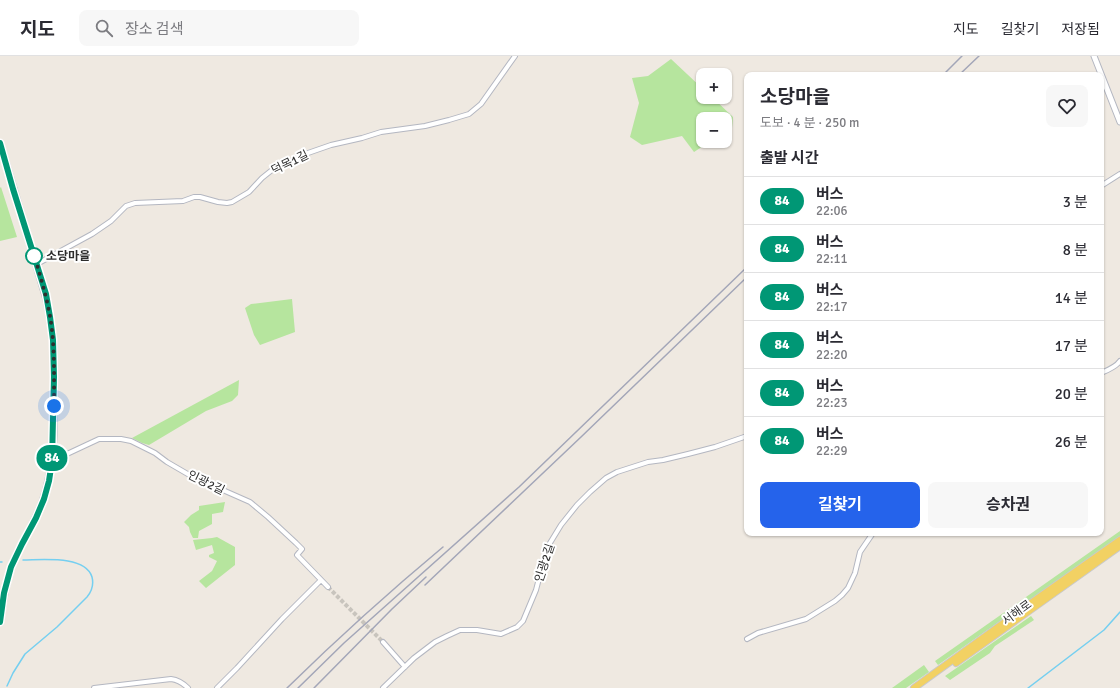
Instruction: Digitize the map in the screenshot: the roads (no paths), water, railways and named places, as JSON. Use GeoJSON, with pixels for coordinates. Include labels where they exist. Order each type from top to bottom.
{"type":"FeatureCollection","features":[{"type":"Feature","properties":{"kind":"main road"},"geometry":{"type":"LineString","coordinates":[[0,143],[46,294],[53,340],[54,384],[52,461],[49,481],[44,499],[36,518],[11,567],[4,593],[0,622]]}},
{"type":"Feature","properties":{"kind":"main road","name":"서해로"},"geometry":{"type":"LineString","coordinates":[[914,688],[1120,540]]}},
{"type":"Feature","properties":{"kind":"main road","name":"서해로"},"geometry":{"type":"LineString","coordinates":[[920,688],[1120,546]]}},
{"type":"Feature","properties":{"kind":"street","name":"덕목1길"},"geometry":{"type":"LineString","coordinates":[[37,264],[92,234],[111,221],[126,206],[135,203],[183,201],[194,197],[200,197],[218,202],[232,202],[249,192],[272,170],[308,153],[331,145],[381,132],[425,126],[469,114],[481,104],[515,56]]}},
{"type":"Feature","properties":{"kind":"street"},"geometry":{"type":"LineString","coordinates":[[1094,56],[1100,72]]}},
{"type":"Feature","properties":{"kind":"street"},"geometry":{"type":"LineString","coordinates":[[1104,81],[1120,122]]}},
{"type":"Feature","properties":{"kind":"street"},"geometry":{"type":"LineString","coordinates":[[1104,184],[1120,174]]}},
{"type":"Feature","properties":{"kind":"street"},"geometry":{"type":"LineString","coordinates":[[1104,372],[1118,364],[1120,361]]}},
{"type":"Feature","properties":{"kind":"street","name":"인광2길"},"geometry":{"type":"LineString","coordinates":[[383,688],[414,658],[435,642],[460,630],[477,630],[501,634],[517,627],[523,621],[536,590],[550,543],[561,525],[577,505],[606,478],[617,472],[648,462],[663,460],[715,447],[744,437]]}},
{"type":"Feature","properties":{"kind":"street","name":"인광2길"},"geometry":{"type":"LineString","coordinates":[[52,461],[99,439],[121,438],[131,441],[155,453],[167,462],[198,480],[216,487],[228,494],[250,502],[302,549],[297,555],[328,587]]}},
{"type":"Feature","properties":{"kind":"street"},"geometry":{"type":"LineString","coordinates":[[747,639],[758,633],[806,618],[835,601],[848,588],[855,573],[860,552],[871,536]]}},
{"type":"Feature","properties":{"kind":"street"},"geometry":{"type":"LineString","coordinates":[[217,688],[321,580]]}},
{"type":"Feature","properties":{"kind":"street"},"geometry":{"type":"LineString","coordinates":[[382,642],[405,667]]}},
{"type":"Feature","properties":{"kind":"street"},"geometry":{"type":"LineString","coordinates":[[94,688],[171,679],[182,682],[188,688]]}},
{"type":"Feature","properties":{"kind":"waterway"},"geometry":{"type":"LineString","coordinates":[[7,686],[25,654],[57,627],[87,597],[93,585],[93,580],[88,570],[81,565],[62,560],[23,560]]}},
{"type":"Feature","properties":{"kind":"waterway"},"geometry":{"type":"LineString","coordinates":[[1028,688],[1104,630],[1120,612]]}},
{"type":"Feature","properties":{"kind":"tunnel"},"geometry":{"type":"LineString","coordinates":[[328,587],[383,642]]}},
{"type":"Feature","properties":{"kind":"railway"},"geometry":{"type":"LineString","coordinates":[[946,72],[962,56]]}},
{"type":"Feature","properties":{"kind":"railway"},"geometry":{"type":"LineString","coordinates":[[962,72],[979,56]]}},
{"type":"Feature","properties":{"kind":"railway"},"geometry":{"type":"LineString","coordinates":[[298,688],[344,643],[519,487],[744,270]]}},
{"type":"Feature","properties":{"kind":"railway"},"geometry":{"type":"LineString","coordinates":[[425,585],[744,280]]}},
{"type":"Feature","properties":{"kind":"railway"},"geometry":{"type":"LineString","coordinates":[[287,688],[364,616],[443,547]]}},
{"type":"Feature","properties":{"kind":"railway"},"geometry":{"type":"LineString","coordinates":[[314,688],[392,609],[426,577]]}},
{"type":"Feature","properties":{"kind":"place","name":"소당마을"},"geometry":{"type":"Point","coordinates":[34,256]}}]}
